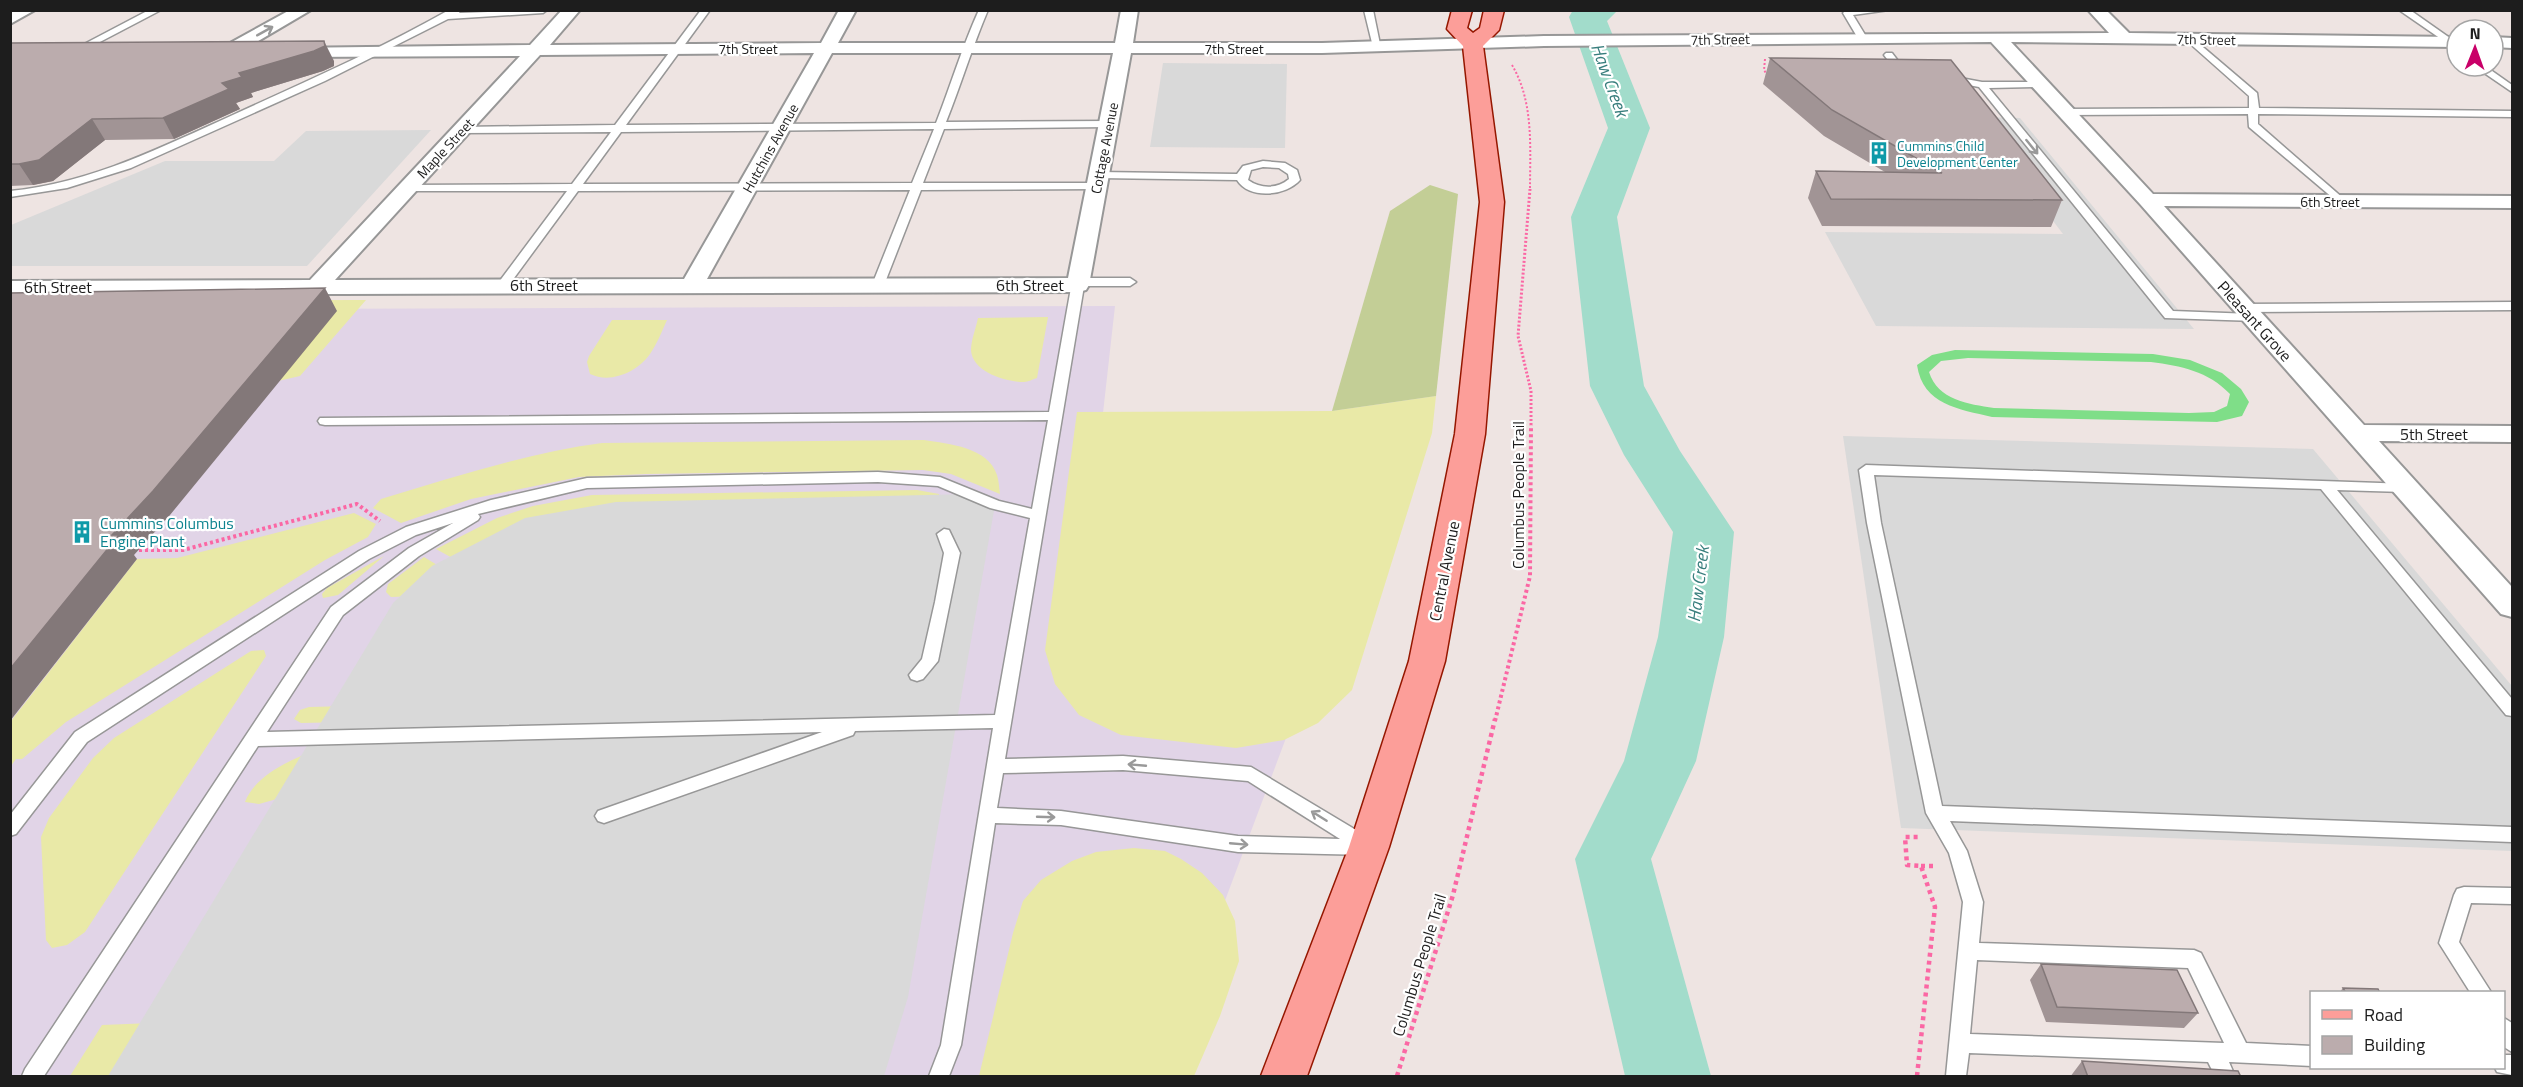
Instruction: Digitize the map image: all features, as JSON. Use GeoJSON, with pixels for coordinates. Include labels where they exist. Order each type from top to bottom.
{"type":"FeatureCollection","features":[{"type":"Feature","properties":{"kind":"main road","name":"Central Avenue"},"geometry":{"type":"LineString","coordinates":[[1284,1077],[1369,847],[1427,662],[1470,434],[1492,202],[1473,44],[1457,29],[1462,10]]}},
{"type":"Feature","properties":{"kind":"main road"},"geometry":{"type":"LineString","coordinates":[[1473,44],[1489,30],[1494,10]]}},
{"type":"Feature","properties":{"kind":"street"},"geometry":{"type":"LineString","coordinates":[[10,19],[27,10]]}},
{"type":"Feature","properties":{"kind":"street"},"geometry":{"type":"LineString","coordinates":[[228,52],[303,10]]}},
{"type":"Feature","properties":{"kind":"street","name":"Maple Street"},"geometry":{"type":"LineString","coordinates":[[318,285],[572,10]]}},
{"type":"Feature","properties":{"kind":"street","name":"Hutchins Avenue"},"geometry":{"type":"LineString","coordinates":[[692,285],[848,10]]}},
{"type":"Feature","properties":{"kind":"street","name":"Cottage Avenue"},"geometry":{"type":"LineString","coordinates":[[1078,284],[1130,10]]}},
{"type":"Feature","properties":{"kind":"street"},"geometry":{"type":"LineString","coordinates":[[2096,10],[2124,38]]}},
{"type":"Feature","properties":{"kind":"street","name":"7th Street"},"geometry":{"type":"LineString","coordinates":[[205,52],[1378,47],[1545,41],[1996,37],[2445,44]]}},
{"type":"Feature","properties":{"kind":"street","name":"Pleasant Grove"},"geometry":{"type":"LineString","coordinates":[[1996,37],[2147,200],[2512,606]]}},
{"type":"Feature","properties":{"kind":"street"},"geometry":{"type":"LineString","coordinates":[[66,54],[116,53]]}},
{"type":"Feature","properties":{"kind":"street","name":"6th Street"},"geometry":{"type":"LineString","coordinates":[[2147,200],[2512,202]]}},
{"type":"Feature","properties":{"kind":"street","name":"6th Street"},"geometry":{"type":"LineString","coordinates":[[10,288],[318,285],[1078,284]]}},
{"type":"Feature","properties":{"kind":"street","name":"5th Street"},"geometry":{"type":"LineString","coordinates":[[2356,433],[2512,434]]}},
{"type":"Feature","properties":{"kind":"lane"},"geometry":{"type":"LineString","coordinates":[[66,54],[157,10]]}},
{"type":"Feature","properties":{"kind":"lane"},"geometry":{"type":"LineString","coordinates":[[10,194],[68,186],[173,146],[381,51],[457,10]]}},
{"type":"Feature","properties":{"kind":"lane"},"geometry":{"type":"LineString","coordinates":[[446,16],[543,10]]}},
{"type":"Feature","properties":{"kind":"lane"},"geometry":{"type":"LineString","coordinates":[[502,286],[706,10]]}},
{"type":"Feature","properties":{"kind":"lane"},"geometry":{"type":"LineString","coordinates":[[878,285],[966,59],[967,48],[984,10]]}},
{"type":"Feature","properties":{"kind":"lane"},"geometry":{"type":"LineString","coordinates":[[1368,10],[1378,47]]}},
{"type":"Feature","properties":{"kind":"lane"},"geometry":{"type":"LineString","coordinates":[[1862,38],[1847,13],[1885,10]]}},
{"type":"Feature","properties":{"kind":"lane"},"geometry":{"type":"LineString","coordinates":[[2403,10],[2445,38]]}},
{"type":"Feature","properties":{"kind":"lane"},"geometry":{"type":"LineString","coordinates":[[2190,39],[2254,95],[2253,125],[2340,201]]}},
{"type":"Feature","properties":{"kind":"lane"},"geometry":{"type":"LineString","coordinates":[[1889,55],[1905,77]]}},
{"type":"Feature","properties":{"kind":"lane"},"geometry":{"type":"LineString","coordinates":[[1935,78],[1982,85],[2040,84]]}},
{"type":"Feature","properties":{"kind":"lane"},"geometry":{"type":"LineString","coordinates":[[2496,78],[2512,89]]}},
{"type":"Feature","properties":{"kind":"lane"},"geometry":{"type":"LineString","coordinates":[[1982,85],[2169,315],[2512,306]]}},
{"type":"Feature","properties":{"kind":"lane"},"geometry":{"type":"LineString","coordinates":[[2066,112],[2254,111],[2512,114]]}},
{"type":"Feature","properties":{"kind":"lane"},"geometry":{"type":"LineString","coordinates":[[461,130],[1108,124]]}},
{"type":"Feature","properties":{"kind":"lane"},"geometry":{"type":"LineString","coordinates":[[408,188],[917,186],[1241,177]]}},
{"type":"Feature","properties":{"kind":"lane"},"geometry":{"type":"LineString","coordinates":[[939,1077],[951,1044],[995,766],[1078,284],[1130,282]]}},
{"type":"Feature","properties":{"kind":"lane"},"geometry":{"type":"LineString","coordinates":[[325,421],[1055,416]]}},
{"type":"Feature","properties":{"kind":"lane"},"geometry":{"type":"LineString","coordinates":[[1956,1077],[1973,902],[1958,851],[1935,813],[1874,523],[1866,470],[2404,486]]}},
{"type":"Feature","properties":{"kind":"lane"},"geometry":{"type":"LineString","coordinates":[[10,829],[81,737],[364,555],[411,531],[496,502],[587,483],[878,477],[940,482],[995,505],[1038,515]]}},
{"type":"Feature","properties":{"kind":"lane"},"geometry":{"type":"LineString","coordinates":[[2325,484],[2512,710]]}},
{"type":"Feature","properties":{"kind":"lane"},"geometry":{"type":"LineString","coordinates":[[32,1077],[337,611],[414,552],[496,502]]}},
{"type":"Feature","properties":{"kind":"lane"},"geometry":{"type":"LineString","coordinates":[[917,675],[930,661],[943,602],[952,553],[944,534]]}},
{"type":"Feature","properties":{"kind":"lane"},"geometry":{"type":"LineString","coordinates":[[253,739],[1003,721]]}},
{"type":"Feature","properties":{"kind":"lane"},"geometry":{"type":"LineString","coordinates":[[604,816],[862,724]]}},
{"type":"Feature","properties":{"kind":"lane"},"geometry":{"type":"LineString","coordinates":[[995,766],[1123,763],[1251,774],[1369,847]]}},
{"type":"Feature","properties":{"kind":"lane"},"geometry":{"type":"LineString","coordinates":[[1935,813],[2512,835]]}},
{"type":"Feature","properties":{"kind":"lane"},"geometry":{"type":"LineString","coordinates":[[987,815],[1061,818],[1238,844],[1369,847]]}},
{"type":"Feature","properties":{"kind":"lane"},"geometry":{"type":"LineString","coordinates":[[2480,991],[2449,943],[2464,895],[2512,896]]}},
{"type":"Feature","properties":{"kind":"lane"},"geometry":{"type":"LineString","coordinates":[[1968,951],[2194,959],[2240,1053]]}},
{"type":"Feature","properties":{"kind":"lane"},"geometry":{"type":"LineString","coordinates":[[1960,1043],[2310,1056]]}},
{"type":"Feature","properties":{"kind":"lane"},"geometry":{"type":"LineString","coordinates":[[2214,1052],[2225,1077]]}},
{"type":"Feature","properties":{"kind":"path","name":"Columbus People Trail"},"geometry":{"type":"LineString","coordinates":[[1397,1077],[1453,895],[1530,576],[1531,390],[1518,336],[1530,197],[1530,131],[1522,82],[1512,65],[1518,56],[1517,42]]}},
{"type":"Feature","properties":{"kind":"path"},"geometry":{"type":"LineString","coordinates":[[1765,56],[1764,70],[1768,77]]}},
{"type":"Feature","properties":{"kind":"path"},"geometry":{"type":"LineString","coordinates":[[139,550],[183,550],[357,504],[387,527]]}},
{"type":"Feature","properties":{"kind":"path"},"geometry":{"type":"LineString","coordinates":[[1917,1077],[1935,907],[1921,866],[1907,865],[1905,837],[1940,838],[1935,813]]}},
{"type":"Feature","properties":{"kind":"shaded area"},"geometry":{"type":"Polygon","coordinates":[[[1163,63],[1287,64],[1285,148],[1150,147],[1163,63]]]}},
{"type":"Feature","properties":{"kind":"shaded area"},"geometry":{"type":"Polygon","coordinates":[[[1974,117],[2020,118],[2194,329],[1876,326],[1825,232],[2063,234],[1974,117]]]}},
{"type":"Feature","properties":{"kind":"shaded area"},"geometry":{"type":"Polygon","coordinates":[[[431,130],[307,266],[11,266],[11,225],[165,161],[274,161],[306,131],[431,130]]]}},
{"type":"Feature","properties":{"kind":"shaded area"},"geometry":{"type":"Polygon","coordinates":[[[1115,306],[1103,413],[1406,418],[1178,1026],[1150,1076],[11,1076],[10,310],[1115,306]]]}},
{"type":"Feature","properties":{"kind":"shaded area"},"geometry":{"type":"Polygon","coordinates":[[[1843,436],[2313,449],[2512,686],[2512,851],[1901,828],[1843,436]]]}},
{"type":"Feature","properties":{"kind":"shaded area"},"geometry":{"type":"Polygon","coordinates":[[[971,494],[995,505],[908,997],[884,1076],[108,1076],[393,603],[432,566],[525,518],[616,502],[971,494]]]}},
{"type":"Feature","properties":{"kind":"green space"},"geometry":{"type":"Polygon","coordinates":[[[1430,185],[1458,194],[1436,396],[1332,411],[1390,211],[1430,185]]]}},
{"type":"Feature","properties":{"kind":"green space"},"geometry":{"type":"Polygon","coordinates":[[[366,300],[300,376],[278,381],[13,301],[366,300]]]}},
{"type":"Feature","properties":{"kind":"green space"},"geometry":{"type":"Polygon","coordinates":[[[1048,317],[1037,378],[1024,382],[1000,378],[983,370],[973,358],[971,346],[978,318],[1048,317]]]}},
{"type":"Feature","properties":{"kind":"green space"},"geometry":{"type":"Polygon","coordinates":[[[612,320],[667,320],[653,350],[638,366],[615,377],[598,377],[590,374],[587,362],[612,320]]]}},
{"type":"Feature","properties":{"kind":"green space"},"geometry":{"type":"Polygon","coordinates":[[[1955,350],[2153,354],[2190,360],[2222,373],[2241,389],[2249,402],[2242,416],[2217,422],[1992,417],[1955,408],[1935,397],[1927,389],[1917,365],[1932,355],[1955,350]],[[1968,358],[1941,361],[1929,372],[1939,389],[1947,395],[1974,405],[1994,408],[2189,413],[2214,412],[2227,406],[2230,394],[2213,380],[2194,371],[2151,362],[1968,358]]]}},
{"type":"Feature","properties":{"kind":"green space"},"geometry":{"type":"Polygon","coordinates":[[[1436,396],[1432,433],[1352,690],[1318,723],[1284,740],[1236,748],[1121,735],[1079,715],[1055,684],[1045,650],[1077,412],[1332,411],[1436,396]]]}},
{"type":"Feature","properties":{"kind":"green space"},"geometry":{"type":"Polygon","coordinates":[[[924,440],[966,448],[985,458],[997,475],[1000,494],[951,474],[923,470],[646,474],[579,477],[471,499],[401,523],[373,508],[381,499],[463,474],[518,459],[602,443],[924,440]]]}},
{"type":"Feature","properties":{"kind":"green space"},"geometry":{"type":"Polygon","coordinates":[[[917,490],[939,494],[944,710],[301,723],[294,719],[300,710],[309,707],[914,692],[465,565],[436,549],[497,518],[533,506],[592,495],[917,490]]]}},
{"type":"Feature","properties":{"kind":"green space"},"geometry":{"type":"Polygon","coordinates":[[[354,513],[376,524],[368,537],[325,560],[66,722],[22,759],[16,759],[11,766],[11,721],[137,559],[177,558],[354,513]]]}},
{"type":"Feature","properties":{"kind":"green space"},"geometry":{"type":"Polygon","coordinates":[[[384,556],[338,595],[323,598],[322,594],[327,588],[384,556]]]}},
{"type":"Feature","properties":{"kind":"green space"},"geometry":{"type":"Polygon","coordinates":[[[424,557],[452,574],[418,596],[391,597],[386,592],[388,584],[424,557]]]}},
{"type":"Feature","properties":{"kind":"green space"},"geometry":{"type":"Polygon","coordinates":[[[264,650],[266,656],[85,932],[67,945],[52,948],[46,940],[41,837],[49,818],[93,758],[114,738],[251,651],[264,650]]]}},
{"type":"Feature","properties":{"kind":"green space"},"geometry":{"type":"Polygon","coordinates":[[[313,751],[444,752],[259,804],[245,802],[256,784],[273,770],[313,751]]]}},
{"type":"Feature","properties":{"kind":"green space"},"geometry":{"type":"Polygon","coordinates":[[[1134,848],[1165,851],[1202,873],[1223,895],[1235,921],[1239,961],[1220,1016],[1194,1076],[979,1076],[1013,933],[1023,901],[1041,880],[1072,861],[1096,852],[1134,848]]]}},
{"type":"Feature","properties":{"kind":"green space"},"geometry":{"type":"Polygon","coordinates":[[[152,1023],[121,1076],[70,1076],[102,1025],[152,1023]]]}},
{"type":"Feature","properties":{"kind":"building"},"geometry":{"type":"Polygon","coordinates":[[[324,41],[325,46],[314,51],[239,73],[242,77],[222,83],[229,89],[163,118],[92,119],[39,160],[10,164],[10,43],[324,41]]]}},
{"type":"Feature","properties":{"kind":"building"},"geometry":{"type":"Polygon","coordinates":[[[1770,58],[1951,60],[2062,200],[1831,199],[1816,171],[1942,173],[1832,110],[1770,58]]]}},
{"type":"Feature","properties":{"kind":"building","name":"Cummins Columbus Engine Plant"},"geometry":{"type":"Polygon","coordinates":[[[325,288],[153,491],[112,535],[119,535],[10,669],[10,293],[325,288]]]}},
{"type":"Feature","properties":{"kind":"building"},"geometry":{"type":"Polygon","coordinates":[[[2041,964],[2177,970],[2198,1013],[2057,1007],[2041,964]]]}},
{"type":"Feature","properties":{"kind":"building"},"geometry":{"type":"Polygon","coordinates":[[[2343,988],[2378,989],[2379,991],[2345,991],[2343,988]]]}},
{"type":"Feature","properties":{"kind":"building"},"geometry":{"type":"Polygon","coordinates":[[[2082,1061],[2238,1071],[2241,1077],[2088,1077],[2082,1061]]]}},
{"type":"Feature","properties":{"kind":"waterway","name":"Haw Creek"},"geometry":{"type":"LineString","coordinates":[[1600,10],[1587,17],[1629,128],[1594,217],[1617,386],[1653,455],[1704,532],[1691,637],[1660,761],[1613,859],[1668,1076]]}},
{"type":"Feature","properties":{"kind":"place","name":"Cummins Child Development Center"},"geometry":{"type":"Point","coordinates":[1879,153]}},
{"type":"Feature","properties":{"kind":"place","name":"Cummins Columbus Engine Plant"},"geometry":{"type":"Point","coordinates":[82,532]}}]}
